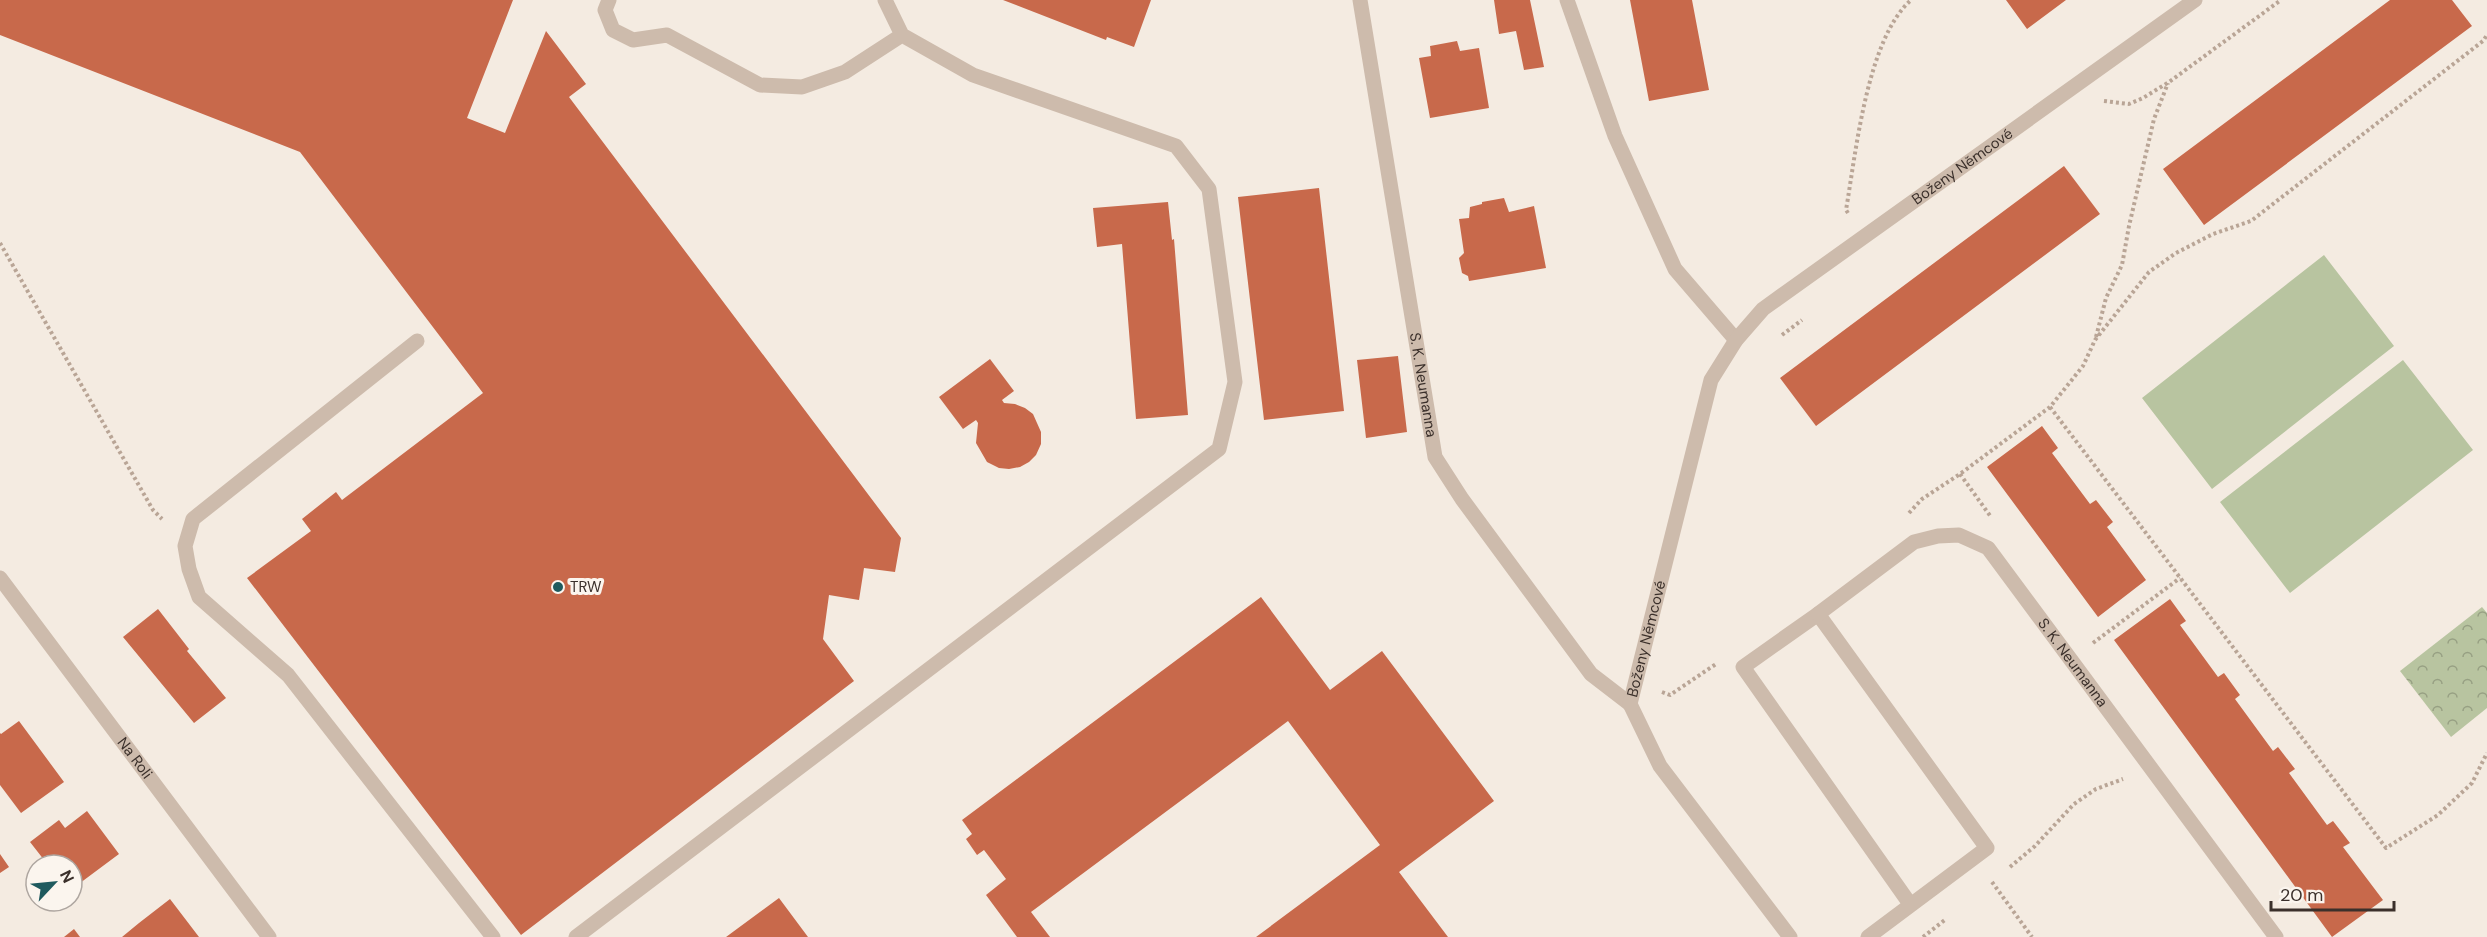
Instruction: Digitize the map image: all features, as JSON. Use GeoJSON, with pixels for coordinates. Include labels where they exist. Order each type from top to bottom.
{"type":"FeatureCollection","features":[{"type":"Feature","properties":{"kind":"street"},"geometry":{"type":"LineString","coordinates":[[609,0],[605,10],[614,30],[633,40],[667,35],[760,85],[802,87],[845,72],[902,35]]}},
{"type":"Feature","properties":{"kind":"street"},"geometry":{"type":"LineString","coordinates":[[576,937],[1219,449],[1235,382],[1209,189],[1176,146],[973,75],[902,35],[885,0]]}},
{"type":"Feature","properties":{"kind":"street","name":"S. K. Neumanna"},"geometry":{"type":"LineString","coordinates":[[1360,0],[1435,458],[1462,500],[1591,674],[1630,704]]}},
{"type":"Feature","properties":{"kind":"street"},"geometry":{"type":"LineString","coordinates":[[1567,0],[1615,136],[1675,268],[1736,340]]}},
{"type":"Feature","properties":{"kind":"street","name":"Boženy Němcové"},"geometry":{"type":"LineString","coordinates":[[1790,937],[1660,766],[1630,704],[1711,380],[1736,340],[1763,309],[2195,0]]}},
{"type":"Feature","properties":{"kind":"street"},"geometry":{"type":"LineString","coordinates":[[417,341],[192,519],[185,546],[189,569],[199,597],[288,675],[493,937]]}},
{"type":"Feature","properties":{"kind":"street","name":"S. K. Neumanna"},"geometry":{"type":"LineString","coordinates":[[1910,904],[1743,667],[1914,542],[1938,536],[1959,535],[1988,549],[2276,937]]}},
{"type":"Feature","properties":{"kind":"street","name":"Na Roli"},"geometry":{"type":"LineString","coordinates":[[0,578],[269,937]]}},
{"type":"Feature","properties":{"kind":"street"},"geometry":{"type":"LineString","coordinates":[[1818,614],[1987,848],[1868,937]]}},
{"type":"Feature","properties":{"kind":"path"},"geometry":{"type":"LineString","coordinates":[[1863,237],[1846,210],[1872,68],[1900,10],[1911,0]]}},
{"type":"Feature","properties":{"kind":"path"},"geometry":{"type":"LineString","coordinates":[[2102,101],[2129,104],[2169,82],[2281,0]]}},
{"type":"Feature","properties":{"kind":"path"},"geometry":{"type":"LineString","coordinates":[[2095,340],[2149,272],[2176,253],[2213,234],[2251,221],[2483,41],[2487,35]]}},
{"type":"Feature","properties":{"kind":"path"},"geometry":{"type":"LineString","coordinates":[[1905,516],[1922,499],[1960,474],[2050,407],[2084,366],[2095,340],[2106,298],[2122,266],[2154,119],[2169,82]]}},
{"type":"Feature","properties":{"kind":"path"},"geometry":{"type":"LineString","coordinates":[[0,243],[153,510],[185,546]]}},
{"type":"Feature","properties":{"kind":"path"},"geometry":{"type":"LineString","coordinates":[[1776,339],[1805,318]]}},
{"type":"Feature","properties":{"kind":"path"},"geometry":{"type":"LineString","coordinates":[[2050,407],[2386,848],[2438,815],[2472,783],[2487,753]]}},
{"type":"Feature","properties":{"kind":"path"},"geometry":{"type":"LineString","coordinates":[[2071,660],[2180,578]]}},
{"type":"Feature","properties":{"kind":"path"},"geometry":{"type":"LineString","coordinates":[[1662,685],[1662,692],[1670,695],[1718,662]]}},
{"type":"Feature","properties":{"kind":"path"},"geometry":{"type":"LineString","coordinates":[[2035,846],[2074,804],[2096,789],[2151,768]]}},
{"type":"Feature","properties":{"kind":"path"},"geometry":{"type":"LineString","coordinates":[[1992,882],[2032,937]]}},
{"type":"Feature","properties":{"kind":"green space"},"geometry":{"type":"Polygon","coordinates":[[[2324,255],[2394,346],[2212,489],[2142,398],[2324,255]]]}},
{"type":"Feature","properties":{"kind":"green space"},"geometry":{"type":"Polygon","coordinates":[[[2403,360],[2473,450],[2290,593],[2220,502],[2403,360]]]}},
{"type":"Feature","properties":{"kind":"green space"},"geometry":{"type":"Polygon","coordinates":[[[2482,607],[2487,613],[2487,708],[2451,737],[2400,671],[2482,607]]]}},
{"type":"Feature","properties":{"kind":"building","name":"TRW"},"geometry":{"type":"Polygon","coordinates":[[[0,0],[513,0],[467,118],[505,133],[546,31],[586,84],[569,97],[901,538],[895,572],[864,568],[859,600],[829,595],[823,639],[854,681],[521,935],[247,578],[311,531],[302,519],[336,492],[342,500],[483,393],[300,152],[0,35],[0,0]]]}},
{"type":"Feature","properties":{"kind":"building"},"geometry":{"type":"Polygon","coordinates":[[[1003,0],[1151,0],[1134,47],[1107,37],[1106,40],[1003,0]]]}},
{"type":"Feature","properties":{"kind":"building"},"geometry":{"type":"Polygon","coordinates":[[[1494,0],[1530,0],[1544,67],[1524,70],[1516,31],[1499,34],[1494,0]]]}},
{"type":"Feature","properties":{"kind":"building"},"geometry":{"type":"Polygon","coordinates":[[[1630,0],[1692,0],[1709,90],[1649,101],[1630,0]]]}},
{"type":"Feature","properties":{"kind":"building"},"geometry":{"type":"Polygon","coordinates":[[[2006,0],[2066,0],[2027,29],[2006,0]]]}},
{"type":"Feature","properties":{"kind":"building"},"geometry":{"type":"Polygon","coordinates":[[[2390,0],[2452,0],[2472,26],[2204,225],[2163,169],[2390,0]]]}},
{"type":"Feature","properties":{"kind":"building"},"geometry":{"type":"Polygon","coordinates":[[[1457,41],[1460,51],[1479,48],[1489,108],[1430,118],[1419,58],[1431,56],[1430,46],[1457,41]]]}},
{"type":"Feature","properties":{"kind":"building"},"geometry":{"type":"Polygon","coordinates":[[[2064,166],[2100,214],[1816,426],[1780,378],[2064,166]]]}},
{"type":"Feature","properties":{"kind":"building"},"geometry":{"type":"Polygon","coordinates":[[[1319,188],[1344,411],[1264,420],[1238,197],[1319,188]]]}},
{"type":"Feature","properties":{"kind":"building"},"geometry":{"type":"Polygon","coordinates":[[[1504,198],[1509,212],[1534,206],[1546,268],[1469,281],[1468,276],[1462,273],[1459,258],[1464,253],[1459,219],[1469,218],[1470,207],[1504,198]]]}},
{"type":"Feature","properties":{"kind":"building"},"geometry":{"type":"Polygon","coordinates":[[[1168,202],[1172,240],[1174,239],[1188,415],[1136,419],[1122,244],[1097,247],[1093,208],[1168,202]]]}},
{"type":"Feature","properties":{"kind":"building"},"geometry":{"type":"Polygon","coordinates":[[[1398,356],[1407,432],[1366,438],[1357,360],[1398,356]]]}},
{"type":"Feature","properties":{"kind":"building"},"geometry":{"type":"Polygon","coordinates":[[[990,359],[1014,391],[1002,400],[1004,403],[1015,404],[1033,414],[1041,432],[1041,444],[1036,455],[1020,467],[999,468],[987,462],[976,443],[978,423],[976,420],[963,429],[939,397],[990,359]]]}},
{"type":"Feature","properties":{"kind":"building"},"geometry":{"type":"Polygon","coordinates":[[[2042,426],[2058,448],[2052,453],[2090,504],[2096,500],[2113,522],[2107,527],[2146,580],[2098,617],[1987,467],[2042,426]]]}},
{"type":"Feature","properties":{"kind":"building"},"geometry":{"type":"Polygon","coordinates":[[[1261,597],[1330,690],[1382,651],[1494,801],[1399,872],[1448,937],[1256,937],[1380,845],[1288,721],[1031,912],[1050,937],[1017,937],[986,895],[1006,879],[984,850],[977,855],[966,839],[972,834],[962,820],[1261,597]]]}},
{"type":"Feature","properties":{"kind":"building"},"geometry":{"type":"Polygon","coordinates":[[[2170,599],[2186,621],[2180,625],[2218,677],[2224,673],[2240,695],[2235,699],[2273,751],[2278,747],[2295,769],[2289,773],[2327,825],[2333,821],[2350,843],[2343,847],[2383,900],[2332,937],[2114,640],[2170,599]]]}},
{"type":"Feature","properties":{"kind":"building"},"geometry":{"type":"Polygon","coordinates":[[[158,609],[189,649],[187,651],[226,698],[194,723],[123,637],[158,609]]]}},
{"type":"Feature","properties":{"kind":"building"},"geometry":{"type":"Polygon","coordinates":[[[19,721],[64,782],[21,813],[0,785],[0,733],[19,721]]]}},
{"type":"Feature","properties":{"kind":"building"},"geometry":{"type":"Polygon","coordinates":[[[87,811],[119,854],[84,880],[84,853],[39,853],[30,842],[59,820],[65,828],[87,811]]]}},
{"type":"Feature","properties":{"kind":"building"},"geometry":{"type":"Polygon","coordinates":[[[0,854],[9,867],[0,873],[0,854]]]}},
{"type":"Feature","properties":{"kind":"building"},"geometry":{"type":"Polygon","coordinates":[[[779,898],[808,937],[726,937],[779,898]]]}},
{"type":"Feature","properties":{"kind":"building"},"geometry":{"type":"Polygon","coordinates":[[[170,899],[199,937],[122,937],[139,923],[170,899]]]}},
{"type":"Feature","properties":{"kind":"building"},"geometry":{"type":"Polygon","coordinates":[[[74,929],[80,937],[64,937],[74,929]]]}},
{"type":"Feature","properties":{"kind":"place","name":"TRW"},"geometry":{"type":"Point","coordinates":[558,587]}}]}
